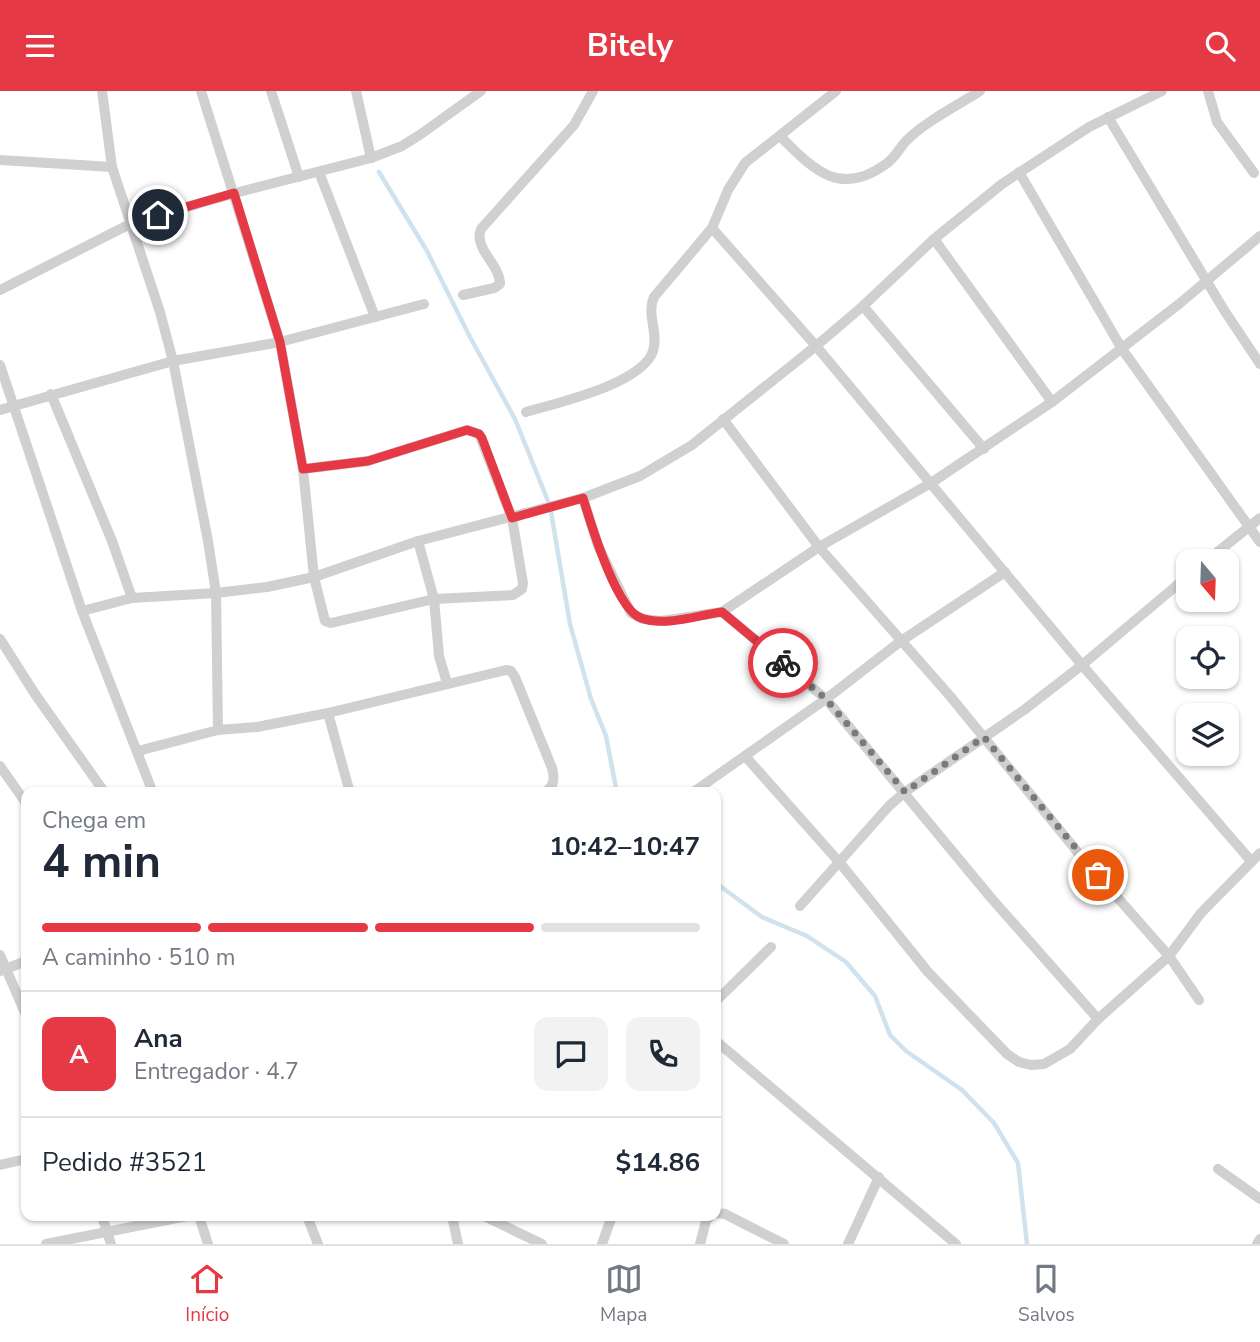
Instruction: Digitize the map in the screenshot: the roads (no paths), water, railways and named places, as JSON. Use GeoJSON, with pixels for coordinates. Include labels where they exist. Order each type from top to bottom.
{"type":"FeatureCollection","features":[{"type":"Feature","properties":{"kind":"street"},"geometry":{"type":"LineString","coordinates":[[102,91],[112,167],[160,312],[173,361],[199,491],[216,593],[218,730]]}},
{"type":"Feature","properties":{"kind":"street"},"geometry":{"type":"LineString","coordinates":[[201,91],[280,342],[303,469],[314,577],[322,613],[327,622],[434,599],[513,595],[522,589],[512,518],[482,438],[473,431],[467,430],[368,461],[303,469]]}},
{"type":"Feature","properties":{"kind":"street"},"geometry":{"type":"LineString","coordinates":[[271,91],[299,177]]}},
{"type":"Feature","properties":{"kind":"street"},"geometry":{"type":"LineString","coordinates":[[356,91],[372,158]]}},
{"type":"Feature","properties":{"kind":"street"},"geometry":{"type":"LineString","coordinates":[[0,290],[132,223],[234,193],[372,158],[421,134],[481,91]]}},
{"type":"Feature","properties":{"kind":"street"},"geometry":{"type":"LineString","coordinates":[[463,295],[495,288],[500,284],[500,276],[480,243],[478,236],[481,229],[574,125],[593,91]]}},
{"type":"Feature","properties":{"kind":"street"},"geometry":{"type":"LineString","coordinates":[[526,412],[611,383],[639,369],[647,361],[653,352],[654,343],[650,307],[654,297],[712,228],[728,190],[745,163],[836,91]]}},
{"type":"Feature","properties":{"kind":"street"},"geometry":{"type":"LineString","coordinates":[[780,136],[811,167],[835,179],[862,177],[888,163],[908,139],[980,91]]}},
{"type":"Feature","properties":{"kind":"street"},"geometry":{"type":"LineString","coordinates":[[82,611],[132,598],[216,593],[267,587],[314,577],[418,541],[583,498],[661,465],[692,445],[816,346],[934,239],[1019,172],[1108,117],[1162,91]]}},
{"type":"Feature","properties":{"kind":"street"},"geometry":{"type":"LineString","coordinates":[[1208,91],[1217,122],[1254,173]]}},
{"type":"Feature","properties":{"kind":"street"},"geometry":{"type":"LineString","coordinates":[[1108,117],[1207,282],[1260,364]]}},
{"type":"Feature","properties":{"kind":"street"},"geometry":{"type":"LineString","coordinates":[[0,160],[112,167]]}},
{"type":"Feature","properties":{"kind":"street"},"geometry":{"type":"LineString","coordinates":[[319,172],[375,317]]}},
{"type":"Feature","properties":{"kind":"street"},"geometry":{"type":"LineString","coordinates":[[1019,172],[1122,349],[1260,542]]}},
{"type":"Feature","properties":{"kind":"street"},"geometry":{"type":"LineString","coordinates":[[712,228],[816,346],[1082,665],[1256,857],[1201,913],[1169,956],[1098,1019],[1070,1049],[1044,1065],[1031,1065],[1019,1062],[1007,1054],[928,972],[840,863],[745,756]]}},
{"type":"Feature","properties":{"kind":"street"},"geometry":{"type":"LineString","coordinates":[[583,498],[598,546],[631,613],[643,619],[661,621],[722,612],[819,547],[931,483],[1052,402],[1207,282],[1260,236]]}},
{"type":"Feature","properties":{"kind":"street"},"geometry":{"type":"LineString","coordinates":[[934,239],[1052,402]]}},
{"type":"Feature","properties":{"kind":"street"},"geometry":{"type":"LineString","coordinates":[[0,410],[173,361],[280,342],[424,305]]}},
{"type":"Feature","properties":{"kind":"street"},"geometry":{"type":"LineString","coordinates":[[863,306],[984,449]]}},
{"type":"Feature","properties":{"kind":"street"},"geometry":{"type":"LineString","coordinates":[[0,365],[82,611],[151,787]]}},
{"type":"Feature","properties":{"kind":"street"},"geometry":{"type":"LineString","coordinates":[[51,394],[112,541],[132,598]]}},
{"type":"Feature","properties":{"kind":"street"},"geometry":{"type":"LineString","coordinates":[[723,419],[819,547],[1169,956],[1199,1000]]}},
{"type":"Feature","properties":{"kind":"street"},"geometry":{"type":"LineString","coordinates":[[1221,549],[1260,517]]}},
{"type":"Feature","properties":{"kind":"street"},"geometry":{"type":"LineString","coordinates":[[418,541],[434,599],[439,656],[447,683]]}},
{"type":"Feature","properties":{"kind":"street"},"geometry":{"type":"LineString","coordinates":[[701,787],[826,699],[901,641],[1005,572]]}},
{"type":"Feature","properties":{"kind":"street"},"geometry":{"type":"LineString","coordinates":[[800,906],[889,806],[905,792],[1024,710],[1176,586]]}},
{"type":"Feature","properties":{"kind":"street"},"geometry":{"type":"LineString","coordinates":[[722,612],[826,699],[992,899],[1098,1019]]}},
{"type":"Feature","properties":{"kind":"street"},"geometry":{"type":"LineString","coordinates":[[0,639],[100,787]]}},
{"type":"Feature","properties":{"kind":"street"},"geometry":{"type":"LineString","coordinates":[[138,751],[218,730],[257,727],[328,713],[506,670],[513,674],[554,775],[550,787]]}},
{"type":"Feature","properties":{"kind":"street"},"geometry":{"type":"LineString","coordinates":[[328,713],[348,787]]}},
{"type":"Feature","properties":{"kind":"street"},"geometry":{"type":"LineString","coordinates":[[0,766],[21,796]]}},
{"type":"Feature","properties":{"kind":"street"},"geometry":{"type":"LineString","coordinates":[[721,996],[771,947]]}},
{"type":"Feature","properties":{"kind":"street"},"geometry":{"type":"LineString","coordinates":[[0,955],[4,970],[21,1005]]}},
{"type":"Feature","properties":{"kind":"street"},"geometry":{"type":"LineString","coordinates":[[4,970],[21,963]]}},
{"type":"Feature","properties":{"kind":"street"},"geometry":{"type":"LineString","coordinates":[[721,1045],[956,1244]]}},
{"type":"Feature","properties":{"kind":"street"},"geometry":{"type":"LineString","coordinates":[[0,1165],[21,1160]]}},
{"type":"Feature","properties":{"kind":"street"},"geometry":{"type":"LineString","coordinates":[[1218,1169],[1258,1193]]}},
{"type":"Feature","properties":{"kind":"street"},"geometry":{"type":"LineString","coordinates":[[848,1244],[879,1177]]}},
{"type":"Feature","properties":{"kind":"street"},"geometry":{"type":"LineString","coordinates":[[721,1214],[784,1244]]}},
{"type":"Feature","properties":{"kind":"street"},"geometry":{"type":"LineString","coordinates":[[104,1221],[111,1244]]}},
{"type":"Feature","properties":{"kind":"street"},"geometry":{"type":"LineString","coordinates":[[46,1244],[162,1221]]}},
{"type":"Feature","properties":{"kind":"street"},"geometry":{"type":"LineString","coordinates":[[201,1221],[208,1244]]}},
{"type":"Feature","properties":{"kind":"street"},"geometry":{"type":"LineString","coordinates":[[309,1221],[318,1244]]}},
{"type":"Feature","properties":{"kind":"street"},"geometry":{"type":"LineString","coordinates":[[453,1221],[458,1244]]}},
{"type":"Feature","properties":{"kind":"street"},"geometry":{"type":"LineString","coordinates":[[494,1221],[542,1244]]}},
{"type":"Feature","properties":{"kind":"street"},"geometry":{"type":"LineString","coordinates":[[602,1244],[610,1221]]}},
{"type":"Feature","properties":{"kind":"street"},"geometry":{"type":"LineString","coordinates":[[700,1244],[706,1221]]}},
{"type":"Feature","properties":{"kind":"street"},"geometry":{"type":"LineString","coordinates":[[1257,1244],[1260,1239]]}},
{"type":"Feature","properties":{"kind":"waterway"},"geometry":{"type":"LineString","coordinates":[[379,172],[427,251],[515,419],[550,506],[570,624],[591,699],[606,736],[616,787]]}},
{"type":"Feature","properties":{"kind":"waterway"},"geometry":{"type":"LineString","coordinates":[[721,887],[762,917],[807,936],[846,962],[875,996],[890,1035],[906,1051],[962,1090],[994,1123],[1018,1163],[1027,1244]]}}]}
